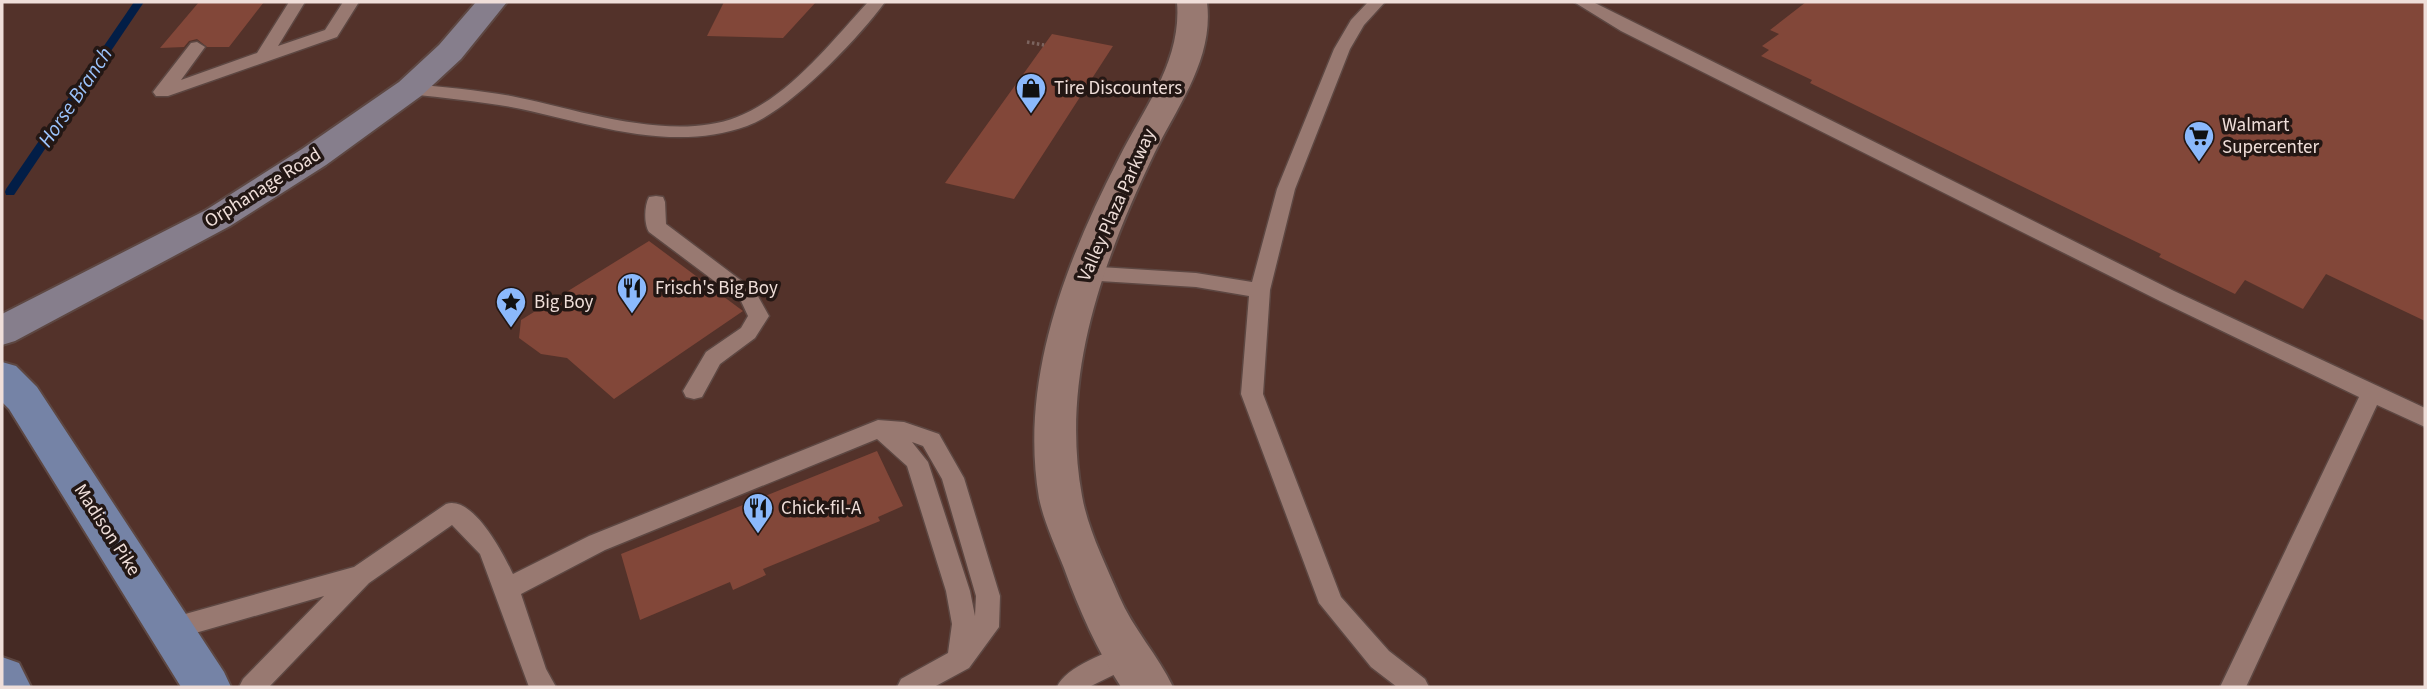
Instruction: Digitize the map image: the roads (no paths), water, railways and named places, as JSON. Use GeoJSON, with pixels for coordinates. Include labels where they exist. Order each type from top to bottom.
{"type":"FeatureCollection","features":[{"type":"Feature","properties":{"kind":"main road","name":"Orphanage Road"},"geometry":{"type":"LineString","coordinates":[[2,331],[218,218],[314,157],[410,89],[450,52],[492,2]]}},
{"type":"Feature","properties":{"kind":"main road","name":"Madison Pike"},"geometry":{"type":"LineString","coordinates":[[2,377],[23,398],[208,687]]}},
{"type":"Feature","properties":{"kind":"main road"},"geometry":{"type":"LineString","coordinates":[[2,678],[7,687]]}},
{"type":"Feature","properties":{"kind":"street","name":"Valley Plaza Parkway"},"geometry":{"type":"LineString","coordinates":[[1149,687],[1099,604],[1060,497],[1055,416],[1068,333],[1084,273],[1139,151],[1182,71],[1195,17],[1192,2]]}},
{"type":"Feature","properties":{"kind":"lane"},"geometry":{"type":"LineString","coordinates":[[263,57],[297,2]]}},
{"type":"Feature","properties":{"kind":"lane"},"geometry":{"type":"LineString","coordinates":[[197,47],[162,92],[331,33],[351,2]]}},
{"type":"Feature","properties":{"kind":"lane"},"geometry":{"type":"LineString","coordinates":[[410,89],[509,102],[637,127],[702,131],[738,123],[770,107],[877,2]]}},
{"type":"Feature","properties":{"kind":"lane"},"geometry":{"type":"LineString","coordinates":[[1377,2],[1357,23],[1342,49],[1286,189],[1260,290],[1252,394],[1331,603],[1380,659],[1416,687]]}},
{"type":"Feature","properties":{"kind":"lane"},"geometry":{"type":"LineString","coordinates":[[1582,2],[1627,27],[2167,296],[2425,418]]}},
{"type":"Feature","properties":{"kind":"lane"},"geometry":{"type":"LineString","coordinates":[[656,202],[656,227],[748,296],[759,316],[748,333],[713,358],[694,391]]}},
{"type":"Feature","properties":{"kind":"lane"},"geometry":{"type":"LineString","coordinates":[[1084,273],[1196,280],[1260,290]]}},
{"type":"Feature","properties":{"kind":"lane"},"geometry":{"type":"LineString","coordinates":[[2233,687],[2372,393]]}},
{"type":"Feature","properties":{"kind":"lane"},"geometry":{"type":"LineString","coordinates":[[507,589],[597,542],[878,429],[906,448],[917,462],[958,591],[964,624],[960,660],[910,687]]}},
{"type":"Feature","properties":{"kind":"lane"},"geometry":{"type":"LineString","coordinates":[[252,687],[360,576],[454,511],[489,548],[507,589],[535,673],[543,687]]}},
{"type":"Feature","properties":{"kind":"lane"},"geometry":{"type":"LineString","coordinates":[[171,629],[360,576]]}},
{"type":"Feature","properties":{"kind":"lane"},"geometry":{"type":"LineString","coordinates":[[1070,687],[1080,679],[1129,654]]}},
{"type":"Feature","properties":{"kind":"waterway","name":"Horse Branch"},"geometry":{"type":"LineString","coordinates":[[10,192],[139,2]]}},
{"type":"Feature","properties":{"kind":"place","name":"Tire Discounters"},"geometry":{"type":"Point","coordinates":[1031,115]}},
{"type":"Feature","properties":{"kind":"place","name":"Walmart Supercenter"},"geometry":{"type":"Point","coordinates":[2199,163]}},
{"type":"Feature","properties":{"kind":"place","name":"Frisch's Big Boy"},"geometry":{"type":"Point","coordinates":[632,315]}},
{"type":"Feature","properties":{"kind":"place","name":"Big Boy"},"geometry":{"type":"Point","coordinates":[511,329]}},
{"type":"Feature","properties":{"kind":"place","name":"Chick-fil-A"},"geometry":{"type":"Point","coordinates":[758,535]}}]}
